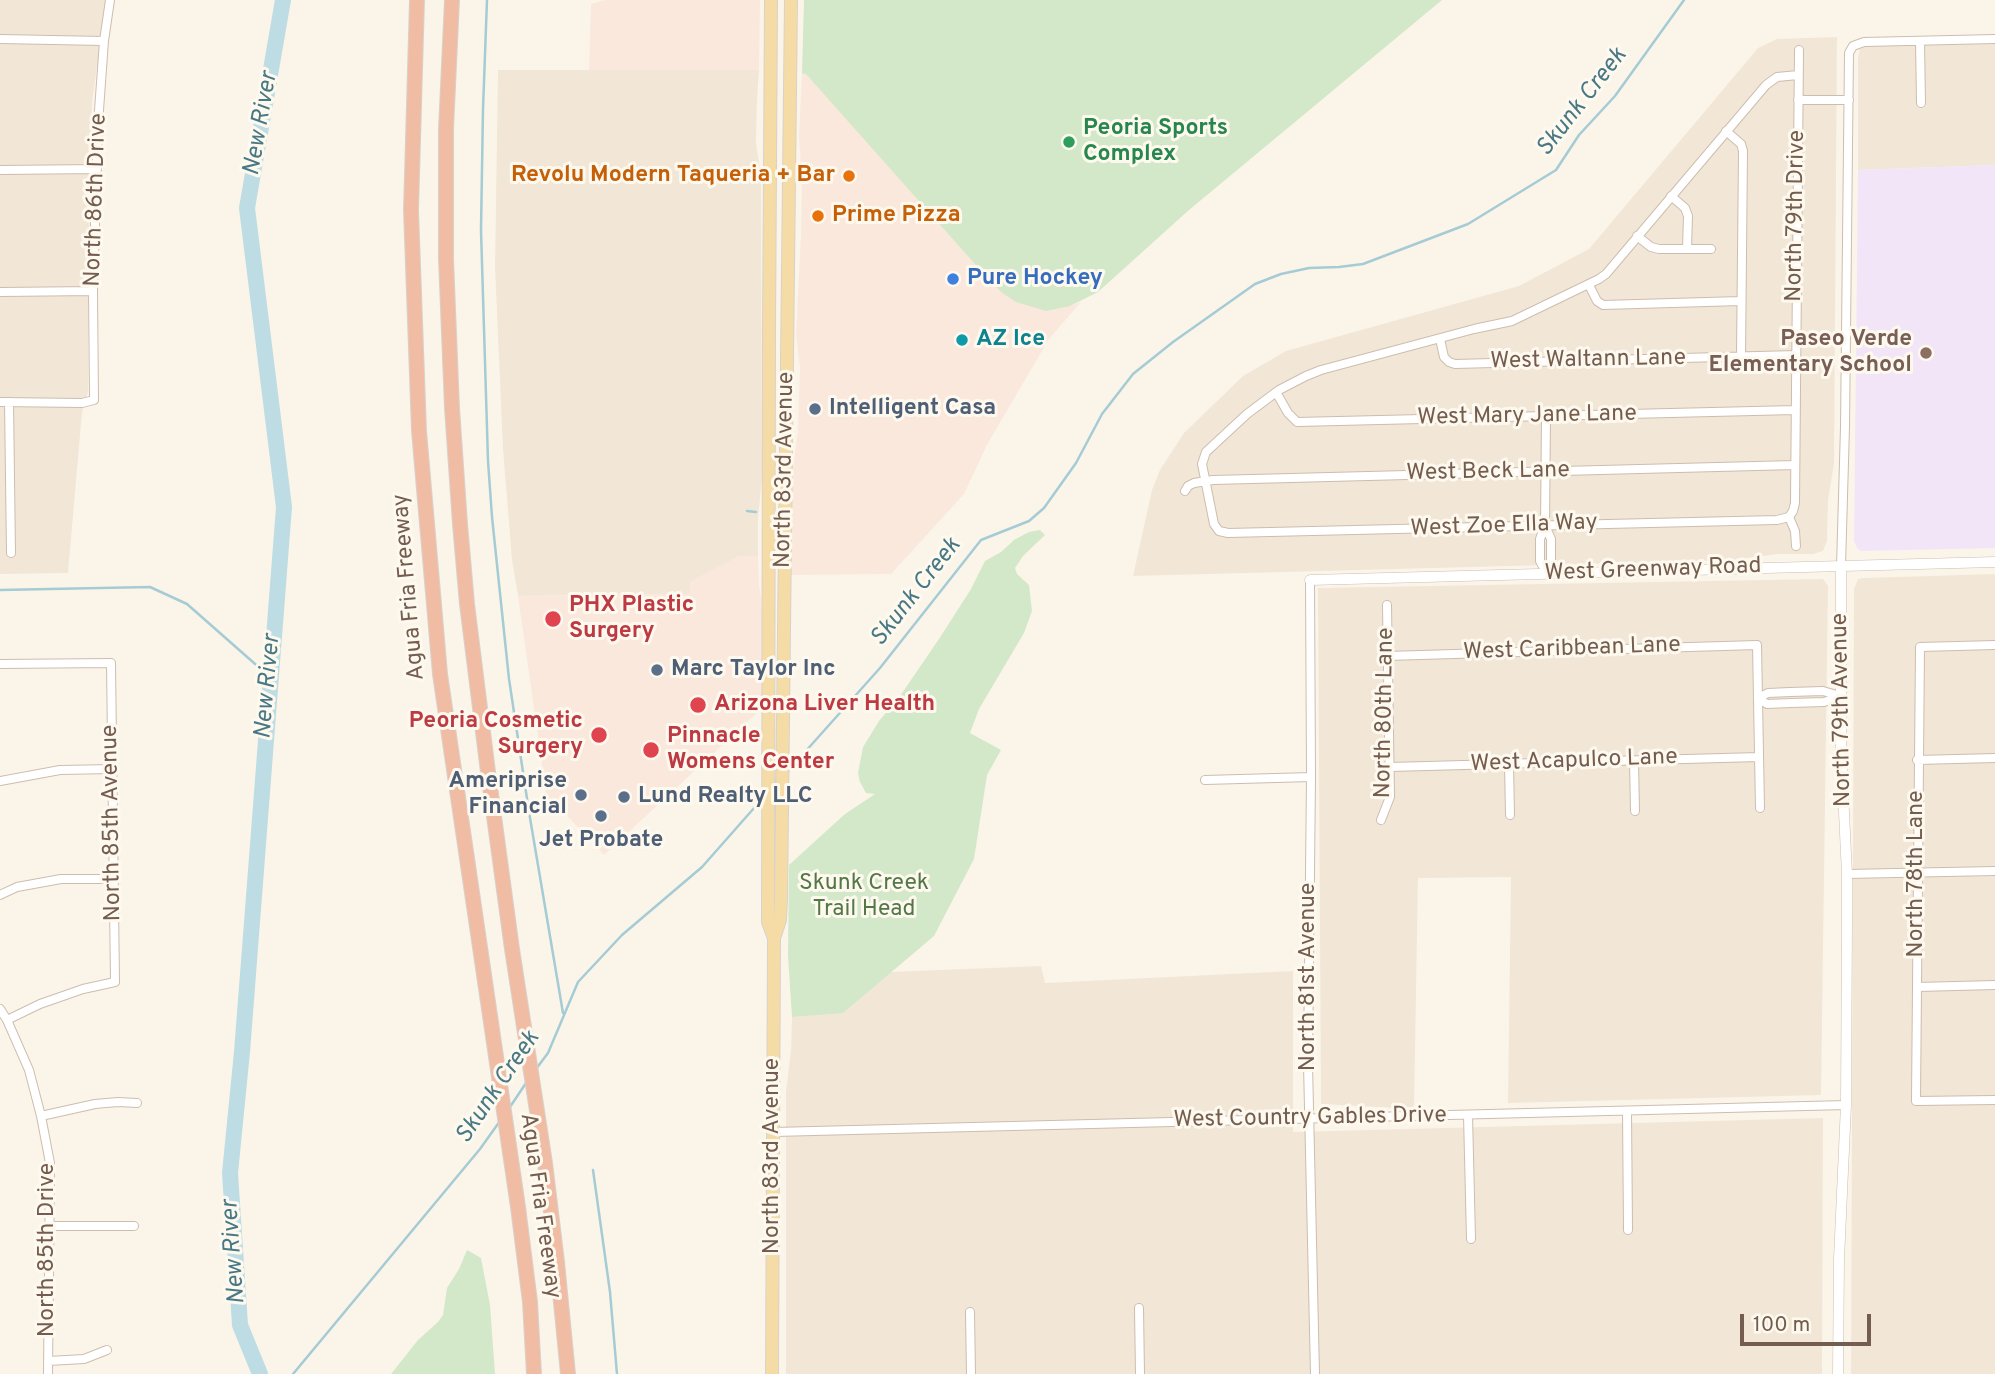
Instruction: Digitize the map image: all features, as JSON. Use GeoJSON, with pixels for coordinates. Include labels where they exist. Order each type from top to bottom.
{"type":"FeatureCollection","features":[{"type":"Feature","properties":{"kind":"highway","name":"Agua Fria Freeway"},"geometry":{"type":"LineString","coordinates":[[417,0],[411,210],[419,431],[440,674],[518,1207],[530,1302],[534,1374]]}},
{"type":"Feature","properties":{"kind":"highway","name":"Agua Fria Freeway"},"geometry":{"type":"LineString","coordinates":[[453,0],[446,129],[446,259],[452,408],[467,604],[512,949],[545,1163],[568,1374]]}},
{"type":"Feature","properties":{"kind":"main road","name":"North 83rd Avenue"},"geometry":{"type":"LineString","coordinates":[[771,0],[768,922],[774,938]]}},
{"type":"Feature","properties":{"kind":"main road","name":"North 83rd Avenue"},"geometry":{"type":"LineString","coordinates":[[772,1374],[774,938],[780,920],[781,899],[791,0]]}},
{"type":"Feature","properties":{"kind":"street","name":"North 86th Drive"},"geometry":{"type":"LineString","coordinates":[[5,402],[94,400],[93,290],[97,169],[104,41],[110,0]]}},
{"type":"Feature","properties":{"kind":"street"},"geometry":{"type":"LineString","coordinates":[[0,39],[104,41]]}},
{"type":"Feature","properties":{"kind":"street"},"geometry":{"type":"LineString","coordinates":[[1921,103],[1920,41],[1995,39]]}},
{"type":"Feature","properties":{"kind":"street","name":"North 79th Avenue"},"geometry":{"type":"LineString","coordinates":[[1838,1374],[1839,1259],[1846,1105],[1847,874],[1841,751],[1841,566],[1849,53],[1853,46],[1864,42],[1920,41]]}},
{"type":"Feature","properties":{"kind":"street","name":"North 79th Drive"},"geometry":{"type":"LineString","coordinates":[[1796,546],[1796,531],[1789,517],[1795,503],[1799,50]]}},
{"type":"Feature","properties":{"kind":"street"},"geometry":{"type":"LineString","coordinates":[[1204,481],[1202,464],[1206,452],[1247,414],[1276,392],[1321,370],[1512,321],[1589,285],[1606,274],[1766,85],[1777,76],[1798,75]]}},
{"type":"Feature","properties":{"kind":"street"},"geometry":{"type":"LineString","coordinates":[[1798,100],[1849,100]]}},
{"type":"Feature","properties":{"kind":"street"},"geometry":{"type":"LineString","coordinates":[[1726,131],[1741,144],[1743,151],[1741,357]]}},
{"type":"Feature","properties":{"kind":"street"},"geometry":{"type":"LineString","coordinates":[[0,170],[97,169]]}},
{"type":"Feature","properties":{"kind":"street"},"geometry":{"type":"LineString","coordinates":[[1671,196],[1685,208],[1688,216],[1687,249]]}},
{"type":"Feature","properties":{"kind":"street"},"geometry":{"type":"LineString","coordinates":[[1637,236],[1651,247],[1711,249]]}},
{"type":"Feature","properties":{"kind":"street"},"geometry":{"type":"LineString","coordinates":[[1589,285],[1597,301],[1603,305],[1741,301]]}},
{"type":"Feature","properties":{"kind":"street"},"geometry":{"type":"LineString","coordinates":[[0,292],[93,290]]}},
{"type":"Feature","properties":{"kind":"street","name":"West Waltann Lane"},"geometry":{"type":"LineString","coordinates":[[1440,339],[1444,357],[1455,364],[1796,355]]}},
{"type":"Feature","properties":{"kind":"street","name":"West Mary Jane Lane"},"geometry":{"type":"LineString","coordinates":[[1276,392],[1288,413],[1297,422],[1795,410]]}},
{"type":"Feature","properties":{"kind":"street"},"geometry":{"type":"LineString","coordinates":[[5,402],[10,553]]}},
{"type":"Feature","properties":{"kind":"street"},"geometry":{"type":"LineString","coordinates":[[1546,416],[1545,526],[1551,539],[1551,561],[1547,574]]}},
{"type":"Feature","properties":{"kind":"street","name":"West Beck Lane"},"geometry":{"type":"LineString","coordinates":[[1185,491],[1188,486],[1204,481],[1795,465]]}},
{"type":"Feature","properties":{"kind":"street","name":"West Zoe Ella Way"},"geometry":{"type":"LineString","coordinates":[[1204,481],[1214,524],[1219,531],[1236,533],[1777,520],[1789,517]]}},
{"type":"Feature","properties":{"kind":"street","name":"West Greenway Road"},"geometry":{"type":"LineString","coordinates":[[1310,580],[1995,562]]}},
{"type":"Feature","properties":{"kind":"street","name":"North 81st Avenue"},"geometry":{"type":"LineString","coordinates":[[1310,580],[1309,1119],[1315,1374]]}},
{"type":"Feature","properties":{"kind":"street","name":"North 80th Lane"},"geometry":{"type":"LineString","coordinates":[[1381,820],[1390,797],[1387,605]]}},
{"type":"Feature","properties":{"kind":"street","name":"West Caribbean Lane"},"geometry":{"type":"LineString","coordinates":[[1388,656],[1757,645],[1758,698]]}},
{"type":"Feature","properties":{"kind":"street","name":"North 78th Lane"},"geometry":{"type":"LineString","coordinates":[[1995,645],[1920,647],[1916,1101],[1995,1100]]}},
{"type":"Feature","properties":{"kind":"street","name":"North 85th Avenue"},"geometry":{"type":"LineString","coordinates":[[0,664],[111,663],[115,982],[83,989],[40,1004],[7,1020]]}},
{"type":"Feature","properties":{"kind":"street"},"geometry":{"type":"LineString","coordinates":[[1760,808],[1758,698],[1768,693],[1801,691],[1823,691],[1842,696]]}},
{"type":"Feature","properties":{"kind":"street","name":"West Acapulco Lane"},"geometry":{"type":"LineString","coordinates":[[1390,767],[1759,757]]}},
{"type":"Feature","properties":{"kind":"street"},"geometry":{"type":"LineString","coordinates":[[1917,760],[1995,758]]}},
{"type":"Feature","properties":{"kind":"street"},"geometry":{"type":"LineString","coordinates":[[1634,761],[1635,811]]}},
{"type":"Feature","properties":{"kind":"street"},"geometry":{"type":"LineString","coordinates":[[1509,764],[1510,815]]}},
{"type":"Feature","properties":{"kind":"street"},"geometry":{"type":"LineString","coordinates":[[0,781],[60,770],[112,769]]}},
{"type":"Feature","properties":{"kind":"street"},"geometry":{"type":"LineString","coordinates":[[1205,780],[1311,777]]}},
{"type":"Feature","properties":{"kind":"street"},"geometry":{"type":"LineString","coordinates":[[1847,874],[1995,871]]}},
{"type":"Feature","properties":{"kind":"street"},"geometry":{"type":"LineString","coordinates":[[0,895],[17,887],[61,879],[114,879]]}},
{"type":"Feature","properties":{"kind":"street"},"geometry":{"type":"LineString","coordinates":[[1917,988],[1995,985]]}},
{"type":"Feature","properties":{"kind":"street","name":"North 85th Drive"},"geometry":{"type":"LineString","coordinates":[[0,1009],[29,1070],[50,1163],[48,1374]]}},
{"type":"Feature","properties":{"kind":"street"},"geometry":{"type":"LineString","coordinates":[[41,1116],[95,1104],[137,1103]]}},
{"type":"Feature","properties":{"kind":"street","name":"West Country Gables Drive"},"geometry":{"type":"LineString","coordinates":[[774,1132],[1846,1105]]}},
{"type":"Feature","properties":{"kind":"street"},"geometry":{"type":"LineString","coordinates":[[1627,1111],[1628,1230]]}},
{"type":"Feature","properties":{"kind":"street"},"geometry":{"type":"LineString","coordinates":[[1468,1115],[1471,1239]]}},
{"type":"Feature","properties":{"kind":"street"},"geometry":{"type":"LineString","coordinates":[[49,1226],[134,1226]]}},
{"type":"Feature","properties":{"kind":"street"},"geometry":{"type":"LineString","coordinates":[[1139,1308],[1140,1374]]}},
{"type":"Feature","properties":{"kind":"street"},"geometry":{"type":"LineString","coordinates":[[971,1312],[971,1374]]}},
{"type":"Feature","properties":{"kind":"street"},"geometry":{"type":"LineString","coordinates":[[48,1361],[84,1359],[107,1350]]}},
{"type":"Feature","properties":{"kind":"shaded area"},"geometry":{"type":"Polygon","coordinates":[[[0,0],[106,0],[92,103],[88,392],[82,412],[68,573],[0,574],[0,0]]]}},
{"type":"Feature","properties":{"kind":"shaded area"},"geometry":{"type":"Polygon","coordinates":[[[605,0],[760,0],[759,70],[589,70],[591,4],[605,0]]]}},
{"type":"Feature","properties":{"kind":"shaded area"},"geometry":{"type":"Polygon","coordinates":[[[1837,37],[1834,464],[1828,500],[1827,541],[1823,551],[1733,560],[1133,576],[1152,490],[1160,470],[1184,433],[1243,376],[1286,351],[1519,286],[1589,249],[1758,48],[1777,39],[1837,37]]]}},
{"type":"Feature","properties":{"kind":"shaded area"},"geometry":{"type":"Polygon","coordinates":[[[1995,42],[1995,165],[1858,170],[1860,49],[1868,45],[1995,42]]]}},
{"type":"Feature","properties":{"kind":"shaded area"},"geometry":{"type":"Polygon","coordinates":[[[498,70],[759,70],[756,143],[761,175],[762,476],[758,556],[740,556],[691,582],[690,594],[518,596],[512,560],[503,449],[495,267],[498,70]]]}},
{"type":"Feature","properties":{"kind":"shaded area"},"geometry":{"type":"Polygon","coordinates":[[[802,73],[806,73],[1001,292],[1070,306],[1081,302],[1049,339],[988,443],[964,494],[891,574],[790,575],[792,476],[798,430],[800,368],[796,335],[801,235],[799,136],[802,73]]]}},
{"type":"Feature","properties":{"kind":"shaded area","name":"Paseo Verde Elementary School"},"geometry":{"type":"Polygon","coordinates":[[[1995,165],[1995,548],[1861,551],[1854,541],[1858,170],[1995,165]]]}},
{"type":"Feature","properties":{"kind":"shaded area"},"geometry":{"type":"Polygon","coordinates":[[[740,556],[758,556],[763,613],[763,711],[758,712],[604,855],[556,804],[553,806],[547,800],[518,596],[690,594],[690,582],[740,556]]]}},
{"type":"Feature","properties":{"kind":"shaded area"},"geometry":{"type":"Polygon","coordinates":[[[1995,574],[1995,1374],[1851,1374],[1854,589],[1858,579],[1863,578],[1995,574]]]}},
{"type":"Feature","properties":{"kind":"shaded area"},"geometry":{"type":"Polygon","coordinates":[[[1823,579],[1828,586],[1821,1095],[1508,1103],[1511,877],[1418,878],[1414,1109],[1321,1104],[1318,588],[1823,579]]]}},
{"type":"Feature","properties":{"kind":"shaded area"},"geometry":{"type":"Polygon","coordinates":[[[1041,966],[1045,983],[1293,971],[1293,1132],[1823,1118],[1822,1374],[786,1374],[786,1092],[792,1017],[843,1012],[890,972],[1041,966]]]}},
{"type":"Feature","properties":{"kind":"green space","name":"Peoria Sports Complex"},"geometry":{"type":"Polygon","coordinates":[[[804,0],[1442,0],[1189,210],[1098,292],[1070,306],[1046,311],[1016,302],[1001,292],[806,74],[802,73],[804,0]]]}},
{"type":"Feature","properties":{"kind":"green space","name":"Skunk Creek Trail Head"},"geometry":{"type":"Polygon","coordinates":[[[1040,530],[1045,535],[1023,556],[1015,568],[1017,574],[1029,585],[1032,611],[1024,633],[979,709],[970,733],[1001,750],[987,775],[974,859],[934,936],[843,1013],[792,1017],[788,956],[789,865],[845,814],[875,794],[866,793],[858,773],[863,747],[879,721],[900,696],[939,639],[971,589],[985,561],[1014,540],[1040,530]]]}},
{"type":"Feature","properties":{"kind":"green space"},"geometry":{"type":"Polygon","coordinates":[[[467,1250],[481,1258],[490,1305],[495,1374],[391,1374],[418,1340],[443,1315],[447,1288],[467,1250]]]}},
{"type":"Feature","properties":{"kind":"waterway","name":"New River"},"geometry":{"type":"LineString","coordinates":[[260,1374],[240,1325],[230,1173],[242,1052],[284,507],[247,208],[283,0]]}},
{"type":"Feature","properties":{"kind":"waterway"},"geometry":{"type":"LineString","coordinates":[[487,0],[481,230],[492,517],[509,679],[563,1013]]}},
{"type":"Feature","properties":{"kind":"waterway","name":"Skunk Creek"},"geometry":{"type":"LineString","coordinates":[[788,771],[880,668],[981,540],[1029,521],[1044,508],[1076,463],[1102,414],[1133,374],[1255,284],[1281,274],[1309,268],[1363,264],[1468,224],[1556,170],[1579,135],[1615,96],[1684,0]]}},
{"type":"Feature","properties":{"kind":"waterway"},"geometry":{"type":"LineString","coordinates":[[747,511],[756,512]]}},
{"type":"Feature","properties":{"kind":"waterway"},"geometry":{"type":"LineString","coordinates":[[0,590],[150,587],[187,604],[271,678]]}},
{"type":"Feature","properties":{"kind":"waterway","name":"Skunk Creek"},"geometry":{"type":"LineString","coordinates":[[536,1069],[548,1053],[578,982],[622,935],[702,867],[762,799]]}},
{"type":"Feature","properties":{"kind":"waterway","name":"Skunk Creek"},"geometry":{"type":"LineString","coordinates":[[510,1107],[526,1083]]}},
{"type":"Feature","properties":{"kind":"waterway","name":"Skunk Creek"},"geometry":{"type":"LineString","coordinates":[[293,1374],[480,1149],[500,1121]]}},
{"type":"Feature","properties":{"kind":"waterway"},"geometry":{"type":"LineString","coordinates":[[593,1170],[610,1292],[617,1374]]}},
{"type":"Feature","properties":{"kind":"place","name":"Peoria Sports Complex"},"geometry":{"type":"Point","coordinates":[1069,142]}},
{"type":"Feature","properties":{"kind":"place","name":"Revolu Modern Taqueria + Bar"},"geometry":{"type":"Point","coordinates":[849,176]}},
{"type":"Feature","properties":{"kind":"place","name":"Prime Pizza"},"geometry":{"type":"Point","coordinates":[818,216]}},
{"type":"Feature","properties":{"kind":"place","name":"Pure Hockey"},"geometry":{"type":"Point","coordinates":[953,279]}},
{"type":"Feature","properties":{"kind":"place","name":"AZ Ice"},"geometry":{"type":"Point","coordinates":[962,340]}},
{"type":"Feature","properties":{"kind":"place","name":"Paseo Verde Elementary School"},"geometry":{"type":"Point","coordinates":[1926,353]}},
{"type":"Feature","properties":{"kind":"place","name":"Intelligent Casa"},"geometry":{"type":"Point","coordinates":[815,409]}},
{"type":"Feature","properties":{"kind":"place","name":"PHX Plastic Surgery"},"geometry":{"type":"Point","coordinates":[553,619]}},
{"type":"Feature","properties":{"kind":"place","name":"Marc Taylor Inc"},"geometry":{"type":"Point","coordinates":[657,670]}},
{"type":"Feature","properties":{"kind":"place","name":"Arizona Liver Health"},"geometry":{"type":"Point","coordinates":[698,705]}},
{"type":"Feature","properties":{"kind":"place","name":"Peoria Cosmetic Surgery"},"geometry":{"type":"Point","coordinates":[599,735]}},
{"type":"Feature","properties":{"kind":"place","name":"Pinnacle Womens Center"},"geometry":{"type":"Point","coordinates":[651,750]}},
{"type":"Feature","properties":{"kind":"place","name":"Ameriprise Financial"},"geometry":{"type":"Point","coordinates":[581,795]}},
{"type":"Feature","properties":{"kind":"place","name":"Lund Realty LLC"},"geometry":{"type":"Point","coordinates":[624,797]}},
{"type":"Feature","properties":{"kind":"place","name":"Jet Probate"},"geometry":{"type":"Point","coordinates":[601,816]}}]}
